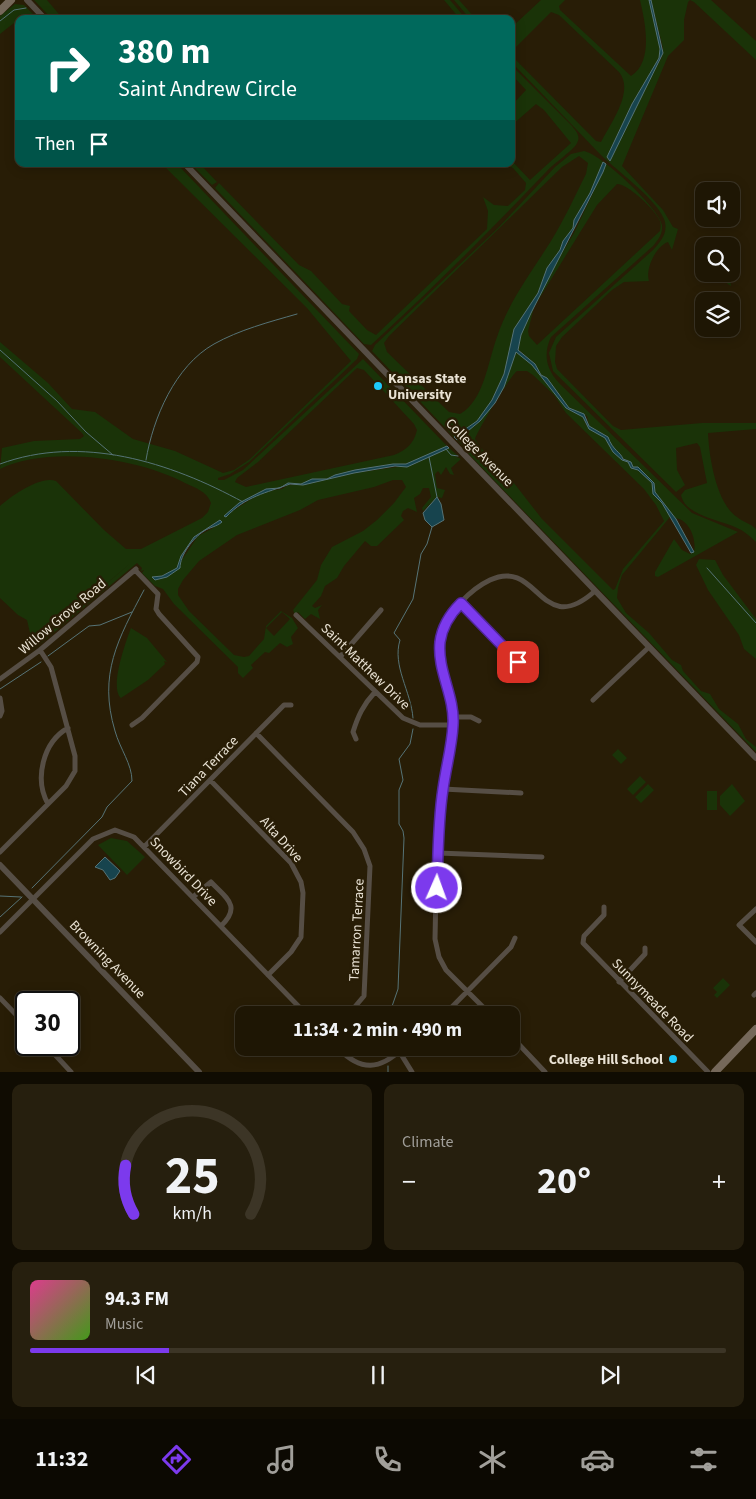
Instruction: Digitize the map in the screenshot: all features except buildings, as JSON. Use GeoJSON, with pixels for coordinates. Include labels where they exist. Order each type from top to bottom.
{"type":"FeatureCollection","features":[{"type":"Feature","properties":{"kind":"main road"},"geometry":{"type":"LineString","coordinates":[[0,10],[11,0]]}},
{"type":"Feature","properties":{"kind":"main road"},"geometry":{"type":"LineString","coordinates":[[715,1072],[756,1029]]}},
{"type":"Feature","properties":{"kind":"street"},"geometry":{"type":"LineString","coordinates":[[27,0],[41,15]]}},
{"type":"Feature","properties":{"kind":"street","name":"College Avenue"},"geometry":{"type":"LineString","coordinates":[[188,167],[756,758]]}},
{"type":"Feature","properties":{"kind":"street","name":"Willow Grove Road"},"geometry":{"type":"LineString","coordinates":[[0,679],[40,650],[136,569],[158,594],[156,609],[158,614],[198,657],[197,662],[142,718],[132,725]]}},
{"type":"Feature","properties":{"kind":"street"},"geometry":{"type":"LineString","coordinates":[[482,1006],[442,964],[435,939],[438,853],[443,789],[453,725],[449,688],[442,665],[440,642],[447,620],[461,603],[484,583],[502,576],[513,575],[521,579],[546,601],[563,607],[574,606],[595,591]]}},
{"type":"Feature","properties":{"kind":"street"},"geometry":{"type":"LineString","coordinates":[[461,603],[530,676]]}},
{"type":"Feature","properties":{"kind":"street"},"geometry":{"type":"LineString","coordinates":[[340,657],[381,610]]}},
{"type":"Feature","properties":{"kind":"street","name":"Saint Matthew Drive"},"geometry":{"type":"LineString","coordinates":[[296,615],[402,718],[411,722],[453,725]]}},
{"type":"Feature","properties":{"kind":"street"},"geometry":{"type":"LineString","coordinates":[[593,700],[649,647]]}},
{"type":"Feature","properties":{"kind":"street"},"geometry":{"type":"LineString","coordinates":[[0,852],[66,786],[75,771],[75,756],[51,667],[40,650]]}},
{"type":"Feature","properties":{"kind":"street"},"geometry":{"type":"LineString","coordinates":[[356,739],[353,732],[359,713],[375,692]]}},
{"type":"Feature","properties":{"kind":"street"},"geometry":{"type":"LineString","coordinates":[[0,698],[2,711],[0,716]]}},
{"type":"Feature","properties":{"kind":"street","name":"Tiana Terrace"},"geometry":{"type":"LineString","coordinates":[[144,847],[256,733],[284,706],[291,705]]}},
{"type":"Feature","properties":{"kind":"street"},"geometry":{"type":"LineString","coordinates":[[453,717],[471,717],[479,721]]}},
{"type":"Feature","properties":{"kind":"street"},"geometry":{"type":"LineString","coordinates":[[48,804],[42,788],[41,772],[43,761],[55,739],[68,728]]}},
{"type":"Feature","properties":{"kind":"street","name":"Tamarron Terrace"},"geometry":{"type":"LineString","coordinates":[[256,733],[353,832],[364,849],[370,866],[364,996],[356,1006]]}},
{"type":"Feature","properties":{"kind":"street","name":"Alta Drive"},"geometry":{"type":"LineString","coordinates":[[210,780],[291,863],[301,882],[303,893],[301,937],[291,952],[268,974]]}},
{"type":"Feature","properties":{"kind":"street"},"geometry":{"type":"LineString","coordinates":[[443,789],[521,792]]}},
{"type":"Feature","properties":{"kind":"street","name":"Snowbird Drive"},"geometry":{"type":"LineString","coordinates":[[0,932],[93,839],[105,832],[115,830],[134,837],[298,1006]]}},
{"type":"Feature","properties":{"kind":"street"},"geometry":{"type":"LineString","coordinates":[[438,853],[542,857]]}},
{"type":"Feature","properties":{"kind":"street","name":"Browning Avenue"},"geometry":{"type":"LineString","coordinates":[[0,865],[199,1072]]}},
{"type":"Feature","properties":{"kind":"street"},"geometry":{"type":"LineString","coordinates":[[193,897],[211,882],[231,904],[231,915],[221,926]]}},
{"type":"Feature","properties":{"kind":"street","name":"Sunnymeade Road"},"geometry":{"type":"LineString","coordinates":[[604,907],[604,915],[584,936],[583,943],[708,1072]]}},
{"type":"Feature","properties":{"kind":"street"},"geometry":{"type":"LineString","coordinates":[[756,909],[740,925],[756,942]]}},
{"type":"Feature","properties":{"kind":"street"},"geometry":{"type":"LineString","coordinates":[[453,1006],[511,947],[515,938]]}},
{"type":"Feature","properties":{"kind":"street"},"geometry":{"type":"LineString","coordinates":[[619,982],[645,954],[645,948]]}},
{"type":"Feature","properties":{"kind":"street"},"geometry":{"type":"LineString","coordinates":[[0,998],[15,1014]]}},
{"type":"Feature","properties":{"kind":"street"},"geometry":{"type":"LineString","coordinates":[[520,1046],[545,1072]]}},
{"type":"Feature","properties":{"kind":"street"},"geometry":{"type":"LineString","coordinates":[[56,1056],[71,1072]]}},
{"type":"Feature","properties":{"kind":"street"},"geometry":{"type":"LineString","coordinates":[[348,1056],[356,1062],[368,1066],[389,1061],[394,1056]]}},
{"type":"Feature","properties":{"kind":"street"},"geometry":{"type":"LineString","coordinates":[[404,1056],[412,1072]]}},
{"type":"Feature","properties":{"kind":"street"},"geometry":{"type":"LineString","coordinates":[[60,1072],[65,1065]]}},
{"type":"Feature","properties":{"kind":"green space"},"geometry":{"type":"Polygon","coordinates":[[[34,0],[47,0],[60,15],[48,15],[34,0]]]}},
{"type":"Feature","properties":{"kind":"green space"},"geometry":{"type":"Polygon","coordinates":[[[444,0],[450,0],[463,15],[457,15],[444,0]]]}},
{"type":"Feature","properties":{"kind":"green space"},"geometry":{"type":"Polygon","coordinates":[[[454,0],[459,0],[472,15],[467,15],[454,0]]]}},
{"type":"Feature","properties":{"kind":"green space"},"geometry":{"type":"Polygon","coordinates":[[[541,0],[565,0],[559,6],[560,10],[631,76],[643,61],[645,51],[644,19],[640,0],[649,0],[660,49],[659,58],[632,104],[607,157],[609,161],[637,102],[662,57],[663,48],[651,0],[690,0],[684,20],[684,40],[668,56],[622,166],[663,210],[673,227],[678,229],[672,250],[668,242],[659,248],[650,264],[649,281],[624,282],[612,290],[562,337],[556,346],[555,362],[557,369],[613,426],[621,430],[702,423],[756,423],[756,429],[708,433],[712,466],[719,490],[730,510],[739,519],[756,529],[756,542],[740,529],[696,513],[684,502],[681,495],[685,490],[707,483],[700,447],[697,443],[676,448],[677,470],[685,485],[676,492],[553,371],[549,353],[556,337],[653,250],[659,243],[666,228],[664,219],[652,202],[634,183],[597,151],[515,66],[515,59],[596,141],[601,142],[623,98],[623,80],[619,72],[559,15],[551,12],[515,48],[515,24],[541,0]]]}},
{"type":"Feature","properties":{"kind":"green space"},"geometry":{"type":"Polygon","coordinates":[[[690,0],[711,0],[756,41],[756,60],[690,0]]]}},
{"type":"Feature","properties":{"kind":"green space"},"geometry":{"type":"Polygon","coordinates":[[[15,4],[24,5],[34,15],[15,15],[15,22],[0,34],[0,16],[15,4]]]}},
{"type":"Feature","properties":{"kind":"green space"},"geometry":{"type":"Polygon","coordinates":[[[515,69],[572,126],[578,136],[577,143],[371,345],[364,344],[215,188],[219,183],[299,265],[311,271],[342,304],[350,306],[349,311],[367,330],[376,335],[487,229],[488,211],[483,197],[494,205],[508,206],[525,190],[526,183],[511,167],[515,167],[515,164],[530,180],[571,143],[544,110],[536,104],[515,122],[515,102],[526,90],[515,78],[515,69]]]}},
{"type":"Feature","properties":{"kind":"green space"},"geometry":{"type":"Polygon","coordinates":[[[584,151],[603,161],[640,195],[651,207],[658,217],[634,192],[617,184],[597,205],[534,307],[528,331],[529,336],[537,345],[660,231],[660,222],[662,225],[662,231],[653,246],[551,337],[547,349],[549,367],[559,383],[692,513],[738,532],[658,577],[655,576],[655,572],[674,539],[682,550],[690,554],[694,552],[693,535],[687,525],[683,521],[674,518],[655,492],[653,482],[638,467],[632,467],[631,462],[619,455],[611,445],[608,437],[589,426],[587,416],[569,408],[547,378],[541,375],[535,364],[518,349],[521,334],[531,313],[554,266],[574,233],[606,165],[602,163],[590,193],[574,220],[573,228],[547,268],[538,293],[514,329],[504,374],[492,400],[477,421],[454,437],[372,351],[375,345],[498,228],[555,167],[571,154],[584,151]],[[579,156],[562,167],[384,343],[387,352],[449,412],[460,414],[475,400],[508,311],[556,233],[586,174],[588,163],[579,156]]]}},
{"type":"Feature","properties":{"kind":"green space"},"geometry":{"type":"Polygon","coordinates":[[[165,167],[180,167],[359,354],[357,359],[249,462],[230,474],[218,478],[218,480],[224,480],[243,470],[363,359],[447,446],[406,464],[393,464],[355,470],[327,479],[317,479],[301,484],[289,483],[280,488],[266,489],[239,503],[225,516],[262,492],[282,489],[288,485],[303,485],[354,473],[412,465],[449,448],[457,455],[455,456],[461,459],[451,468],[454,475],[450,474],[446,467],[441,475],[438,471],[435,474],[437,488],[445,490],[442,498],[437,497],[423,511],[422,508],[431,497],[429,488],[423,488],[420,494],[414,498],[417,512],[408,508],[403,511],[401,516],[404,520],[377,546],[371,546],[365,541],[344,566],[337,578],[325,586],[321,596],[312,606],[315,608],[322,605],[318,610],[320,619],[311,614],[305,619],[298,612],[295,615],[293,610],[317,580],[321,565],[332,547],[363,531],[377,520],[394,503],[406,487],[402,480],[393,480],[374,487],[318,500],[300,510],[237,535],[199,561],[183,580],[178,589],[178,595],[189,611],[234,655],[249,656],[264,639],[266,626],[281,611],[292,618],[298,628],[291,637],[293,644],[287,647],[280,643],[269,653],[265,652],[251,665],[253,668],[243,678],[238,673],[238,667],[174,604],[163,589],[155,586],[142,573],[144,570],[141,571],[142,568],[137,563],[33,650],[32,648],[133,561],[33,646],[27,620],[18,615],[0,598],[0,506],[26,488],[42,481],[56,481],[104,530],[126,549],[141,549],[202,518],[208,512],[211,503],[207,496],[197,488],[166,474],[119,461],[68,456],[20,462],[0,469],[2,448],[34,441],[80,439],[84,436],[0,357],[0,342],[48,383],[72,409],[95,412],[133,439],[175,451],[223,473],[234,470],[250,459],[351,361],[307,308],[165,167]],[[357,368],[258,462],[237,478],[235,482],[246,487],[394,455],[409,446],[417,430],[414,424],[364,370],[357,368]],[[220,520],[194,537],[181,556],[178,566],[198,536],[213,528],[220,520]],[[176,569],[155,580],[173,573],[176,569]],[[282,612],[266,628],[274,636],[290,619],[282,612]]]}},
{"type":"Feature","properties":{"kind":"green space"},"geometry":{"type":"Polygon","coordinates":[[[194,167],[203,167],[217,182],[212,185],[194,167]]]}},
{"type":"Feature","properties":{"kind":"green space"},"geometry":{"type":"Polygon","coordinates":[[[515,351],[532,365],[566,408],[583,417],[586,425],[605,438],[621,459],[628,462],[632,468],[638,470],[652,483],[653,494],[660,499],[670,517],[622,575],[617,598],[626,613],[649,633],[672,660],[681,665],[683,671],[701,691],[710,694],[719,709],[738,724],[746,739],[756,747],[756,752],[467,452],[468,446],[465,448],[457,440],[480,421],[495,403],[475,439],[481,448],[510,478],[542,519],[613,590],[615,589],[623,569],[664,521],[656,505],[644,489],[566,413],[554,395],[533,375],[527,371],[517,371],[495,402],[504,387],[515,351]]]}},
{"type":"Feature","properties":{"kind":"green space"},"geometry":{"type":"Polygon","coordinates":[[[699,559],[715,560],[723,575],[756,619],[756,659],[744,649],[739,635],[708,590],[696,565],[699,559]]]}},
{"type":"Feature","properties":{"kind":"green space"},"geometry":{"type":"Polygon","coordinates":[[[131,628],[147,638],[167,662],[164,661],[165,664],[148,680],[121,698],[118,693],[118,675],[122,653],[131,628]]]}},
{"type":"Feature","properties":{"kind":"green space"},"geometry":{"type":"Polygon","coordinates":[[[618,749],[627,758],[621,764],[612,755],[618,749]]]}},
{"type":"Feature","properties":{"kind":"green space"},"geometry":{"type":"Polygon","coordinates":[[[640,776],[646,782],[633,795],[627,789],[640,776]]]}},
{"type":"Feature","properties":{"kind":"green space"},"geometry":{"type":"Polygon","coordinates":[[[648,784],[654,790],[641,803],[635,797],[648,784]]]}},
{"type":"Feature","properties":{"kind":"green space"},"geometry":{"type":"Polygon","coordinates":[[[732,784],[745,801],[730,816],[720,805],[720,796],[732,784]]]}},
{"type":"Feature","properties":{"kind":"green space"},"geometry":{"type":"Polygon","coordinates":[[[707,791],[717,791],[717,810],[707,810],[707,791]]]}},
{"type":"Feature","properties":{"kind":"green space"},"geometry":{"type":"Polygon","coordinates":[[[111,838],[127,841],[145,857],[127,875],[98,845],[111,838]]]}},
{"type":"Feature","properties":{"kind":"green space"},"geometry":{"type":"Polygon","coordinates":[[[723,978],[730,985],[717,998],[714,995],[717,992],[713,988],[723,978]]]}},
{"type":"Feature","properties":{"kind":"water"},"geometry":{"type":"Polygon","coordinates":[[[649,0],[651,0],[663,53],[610,161],[607,157],[632,104],[659,58],[660,49],[649,0]]]}},
{"type":"Feature","properties":{"kind":"water"},"geometry":{"type":"Polygon","coordinates":[[[603,162],[606,164],[603,172],[531,313],[521,335],[518,350],[535,364],[541,375],[547,378],[569,408],[584,414],[589,426],[608,437],[623,459],[631,462],[633,467],[638,467],[654,483],[655,492],[676,519],[694,552],[691,553],[662,503],[653,494],[652,483],[638,470],[631,468],[628,462],[622,460],[613,452],[605,438],[589,429],[583,417],[566,408],[532,365],[516,352],[504,387],[495,403],[480,421],[457,440],[454,437],[477,421],[492,400],[504,374],[514,329],[538,293],[547,268],[573,228],[574,220],[590,193],[603,162]]]}},
{"type":"Feature","properties":{"kind":"water"},"geometry":{"type":"Polygon","coordinates":[[[447,446],[449,448],[407,467],[395,466],[303,485],[290,484],[282,487],[288,483],[301,484],[312,479],[327,479],[355,470],[393,464],[406,464],[447,446]]]}},
{"type":"Feature","properties":{"kind":"water"},"geometry":{"type":"Polygon","coordinates":[[[278,488],[241,504],[226,517],[224,516],[239,503],[266,489],[278,488]]]}},
{"type":"Feature","properties":{"kind":"water"},"geometry":{"type":"Polygon","coordinates":[[[437,497],[441,504],[444,520],[432,527],[425,520],[423,513],[437,497]]]}},
{"type":"Feature","properties":{"kind":"water"},"geometry":{"type":"Polygon","coordinates":[[[220,520],[222,522],[204,531],[192,542],[182,558],[180,568],[167,577],[155,580],[152,577],[162,576],[177,568],[181,556],[194,537],[220,520]]]}},
{"type":"Feature","properties":{"kind":"water"},"geometry":{"type":"Polygon","coordinates":[[[105,857],[120,871],[115,878],[110,880],[103,870],[95,867],[105,857]]]}},
{"type":"Feature","properties":{"kind":"waterway"},"geometry":{"type":"LineString","coordinates":[[0,21],[14,10],[26,8]]}},
{"type":"Feature","properties":{"kind":"waterway"},"geometry":{"type":"LineString","coordinates":[[146,460],[154,427],[168,394],[177,379],[200,354],[214,344],[234,335],[297,314]]}},
{"type":"Feature","properties":{"kind":"waterway"},"geometry":{"type":"LineString","coordinates":[[0,350],[57,401],[86,432],[113,455]]}},
{"type":"Feature","properties":{"kind":"waterway"},"geometry":{"type":"LineString","coordinates":[[463,435],[468,444],[466,449]]}},
{"type":"Feature","properties":{"kind":"waterway"},"geometry":{"type":"LineString","coordinates":[[446,449],[451,455],[458,456]]}},
{"type":"Feature","properties":{"kind":"waterway"},"geometry":{"type":"LineString","coordinates":[[0,464],[31,455],[93,452],[155,464],[186,475],[243,502]]}},
{"type":"Feature","properties":{"kind":"waterway"},"geometry":{"type":"LineString","coordinates":[[429,457],[437,497]]}},
{"type":"Feature","properties":{"kind":"waterway"},"geometry":{"type":"LineString","coordinates":[[413,718],[398,659],[400,640],[394,633],[413,599],[421,554],[427,544],[432,527]]}},
{"type":"Feature","properties":{"kind":"waterway"},"geometry":{"type":"LineString","coordinates":[[707,568],[756,623]]}},
{"type":"Feature","properties":{"kind":"waterway"},"geometry":{"type":"LineString","coordinates":[[32,888],[102,817],[107,807],[132,781],[128,762],[117,738],[110,711],[110,674],[119,641],[144,590]]}},
{"type":"Feature","properties":{"kind":"waterway"},"geometry":{"type":"LineString","coordinates":[[48,656],[89,626],[100,625],[132,612]]}},
{"type":"Feature","properties":{"kind":"waterway"},"geometry":{"type":"LineString","coordinates":[[0,689],[41,662]]}},
{"type":"Feature","properties":{"kind":"waterway"},"geometry":{"type":"LineString","coordinates":[[392,1006],[398,989],[404,838],[399,824],[399,790],[403,780],[399,759],[410,744],[413,729]]}},
{"type":"Feature","properties":{"kind":"waterway"},"geometry":{"type":"LineString","coordinates":[[0,896],[21,897]]}},
{"type":"Feature","properties":{"kind":"waterway"},"geometry":{"type":"LineString","coordinates":[[0,917],[22,897]]}},
{"type":"Feature","properties":{"kind":"waterway"},"geometry":{"type":"LineString","coordinates":[[388,1066],[388,1072]]}},
{"type":"Feature","properties":{"kind":"place","name":"Kansas State University"},"geometry":{"type":"Point","coordinates":[378,386]}},
{"type":"Feature","properties":{"kind":"place","name":"College Hill School"},"geometry":{"type":"Point","coordinates":[673,1059]}},
{"type":"Feature","properties":{"kind":"route"},"geometry":{"type":"LineString","coordinates":[[437,888],[440,812],[453,725],[452,703],[440,656],[440,642],[447,620],[453,610],[461,603],[518,662]]}}]}
